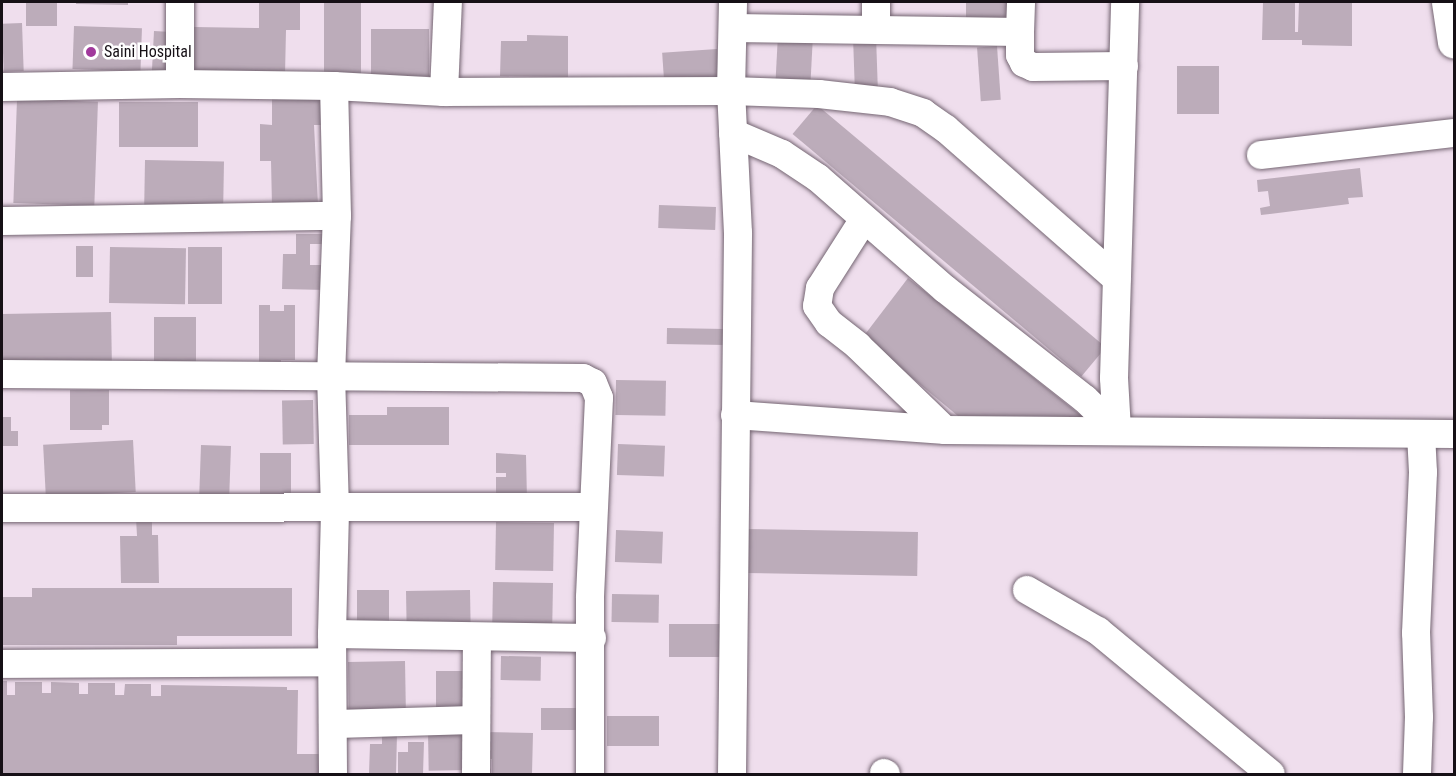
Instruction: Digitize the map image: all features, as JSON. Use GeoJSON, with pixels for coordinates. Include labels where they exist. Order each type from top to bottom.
{"type":"FeatureCollection","features":[{"type":"Feature","properties":{"kind":"highway"},"geometry":{"type":"LineString","coordinates":[[1448,2],[1455,42]]}},
{"type":"Feature","properties":{"kind":"street"},"geometry":{"type":"LineString","coordinates":[[180,2],[180,84]]}},
{"type":"Feature","properties":{"kind":"street"},"geometry":{"type":"LineString","coordinates":[[444,92],[448,2]]}},
{"type":"Feature","properties":{"kind":"street"},"geometry":{"type":"LineString","coordinates":[[1021,2],[1020,55],[1024,63],[1033,66],[1124,66]]}},
{"type":"Feature","properties":{"kind":"street"},"geometry":{"type":"LineString","coordinates":[[1117,430],[1114,378],[1125,2]]}},
{"type":"Feature","properties":{"kind":"street"},"geometry":{"type":"LineString","coordinates":[[732,774],[738,233],[731,91],[733,15],[876,15],[1020,32]]}},
{"type":"Feature","properties":{"kind":"street"},"geometry":{"type":"LineString","coordinates":[[2,87],[180,84],[334,86],[444,92],[731,91],[819,93],[890,102],[923,113],[946,129],[1117,279]]}},
{"type":"Feature","properties":{"kind":"street"},"geometry":{"type":"LineString","coordinates":[[333,774],[332,634],[335,509],[331,377],[337,216],[334,86]]}},
{"type":"Feature","properties":{"kind":"street"},"geometry":{"type":"LineString","coordinates":[[733,133],[782,154],[802,166],[954,296],[1085,399],[1117,430]]}},
{"type":"Feature","properties":{"kind":"street"},"geometry":{"type":"LineString","coordinates":[[1261,155],[1455,133]]}},
{"type":"Feature","properties":{"kind":"street"},"geometry":{"type":"LineString","coordinates":[[2,221],[337,216]]}},
{"type":"Feature","properties":{"kind":"street"},"geometry":{"type":"LineString","coordinates":[[864,219],[820,288],[817,306],[829,323],[858,346],[945,430]]}},
{"type":"Feature","properties":{"kind":"street"},"geometry":{"type":"LineString","coordinates":[[2,374],[583,378],[593,383],[598,398],[590,598],[592,638],[590,774]]}},
{"type":"Feature","properties":{"kind":"street"},"geometry":{"type":"LineString","coordinates":[[735,415],[945,430],[1455,434]]}},
{"type":"Feature","properties":{"kind":"street"},"geometry":{"type":"LineString","coordinates":[[1417,774],[1419,717],[1416,633],[1423,472],[1421,434]]}},
{"type":"Feature","properties":{"kind":"street"},"geometry":{"type":"LineString","coordinates":[[2,508],[593,507]]}},
{"type":"Feature","properties":{"kind":"street"},"geometry":{"type":"LineString","coordinates":[[1027,590],[1098,631],[1271,774]]}},
{"type":"Feature","properties":{"kind":"street"},"geometry":{"type":"LineString","coordinates":[[332,634],[592,638]]}},
{"type":"Feature","properties":{"kind":"street"},"geometry":{"type":"LineString","coordinates":[[476,774],[477,638]]}},
{"type":"Feature","properties":{"kind":"street"},"geometry":{"type":"LineString","coordinates":[[2,664],[332,662]]}},
{"type":"Feature","properties":{"kind":"street"},"geometry":{"type":"LineString","coordinates":[[333,724],[476,720]]}},
{"type":"Feature","properties":{"kind":"building"},"geometry":{"type":"Polygon","coordinates":[[[26,2],[57,2],[57,26],[26,26],[26,2]]]}},
{"type":"Feature","properties":{"kind":"building"},"geometry":{"type":"Polygon","coordinates":[[[76,2],[128,2],[128,5],[76,4],[76,2]]]}},
{"type":"Feature","properties":{"kind":"building"},"geometry":{"type":"Polygon","coordinates":[[[259,2],[300,2],[300,30],[286,30],[285,75],[194,74],[194,27],[259,28],[259,2]]]}},
{"type":"Feature","properties":{"kind":"building"},"geometry":{"type":"Polygon","coordinates":[[[324,2],[361,2],[361,76],[324,76],[324,2]]]}},
{"type":"Feature","properties":{"kind":"building"},"geometry":{"type":"Polygon","coordinates":[[[966,2],[1013,2],[1013,23],[966,23],[966,2]]]}},
{"type":"Feature","properties":{"kind":"building"},"geometry":{"type":"Polygon","coordinates":[[[1263,2],[1295,2],[1295,32],[1298,32],[1299,2],[1352,2],[1352,46],[1302,45],[1302,40],[1262,40],[1263,2]]]}},
{"type":"Feature","properties":{"kind":"building"},"geometry":{"type":"Polygon","coordinates":[[[22,23],[24,71],[4,72],[2,24],[22,23]]]}},
{"type":"Feature","properties":{"kind":"building"},"geometry":{"type":"Polygon","coordinates":[[[74,26],[142,28],[140,71],[72,69],[74,26]]]}},
{"type":"Feature","properties":{"kind":"building"},"geometry":{"type":"Polygon","coordinates":[[[371,29],[429,29],[429,76],[371,76],[371,29]]]}},
{"type":"Feature","properties":{"kind":"building"},"geometry":{"type":"Polygon","coordinates":[[[154,31],[171,32],[169,72],[152,71],[154,31]]]}},
{"type":"Feature","properties":{"kind":"building"},"geometry":{"type":"Polygon","coordinates":[[[778,34],[813,36],[810,83],[776,81],[778,34]]]}},
{"type":"Feature","properties":{"kind":"building"},"geometry":{"type":"Polygon","coordinates":[[[527,35],[568,36],[568,77],[500,76],[501,41],[527,41],[527,35]]]}},
{"type":"Feature","properties":{"kind":"building"},"geometry":{"type":"Polygon","coordinates":[[[876,36],[878,89],[855,90],[853,37],[876,36]]]}},
{"type":"Feature","properties":{"kind":"building"},"geometry":{"type":"Polygon","coordinates":[[[997,46],[1001,100],[981,101],[977,47],[997,46]]]}},
{"type":"Feature","properties":{"kind":"building"},"geometry":{"type":"Polygon","coordinates":[[[717,49],[719,80],[664,84],[662,53],[717,49]]]}},
{"type":"Feature","properties":{"kind":"building"},"geometry":{"type":"Polygon","coordinates":[[[1177,66],[1219,66],[1219,114],[1177,114],[1177,66]]]}},
{"type":"Feature","properties":{"kind":"building"},"geometry":{"type":"Polygon","coordinates":[[[272,98],[321,98],[321,125],[314,125],[318,205],[272,206],[271,161],[260,161],[260,124],[272,125],[272,98]]]}},
{"type":"Feature","properties":{"kind":"building"},"geometry":{"type":"Polygon","coordinates":[[[17,99],[98,102],[94,206],[13,203],[17,99]]]}},
{"type":"Feature","properties":{"kind":"building"},"geometry":{"type":"Polygon","coordinates":[[[119,102],[198,102],[198,147],[119,147],[119,102]]]}},
{"type":"Feature","properties":{"kind":"building"},"geometry":{"type":"Polygon","coordinates":[[[817,105],[1106,347],[1081,376],[793,134],[817,105]]]}},
{"type":"Feature","properties":{"kind":"building"},"geometry":{"type":"Polygon","coordinates":[[[145,160],[224,161],[223,210],[144,209],[145,160]]]}},
{"type":"Feature","properties":{"kind":"building"},"geometry":{"type":"Polygon","coordinates":[[[1360,168],[1363,197],[1348,198],[1349,204],[1261,215],[1260,208],[1270,206],[1268,191],[1258,192],[1257,180],[1360,168]]]}},
{"type":"Feature","properties":{"kind":"building"},"geometry":{"type":"Polygon","coordinates":[[[659,205],[716,207],[715,230],[658,228],[659,205]]]}},
{"type":"Feature","properties":{"kind":"building"},"geometry":{"type":"Polygon","coordinates":[[[296,234],[326,234],[326,244],[310,244],[310,265],[326,265],[326,290],[282,289],[283,254],[296,254],[296,234]]]}},
{"type":"Feature","properties":{"kind":"building"},"geometry":{"type":"Polygon","coordinates":[[[76,246],[93,246],[93,277],[76,277],[76,246]]]}},
{"type":"Feature","properties":{"kind":"building"},"geometry":{"type":"Polygon","coordinates":[[[110,247],[186,248],[185,304],[109,303],[110,247]]]}},
{"type":"Feature","properties":{"kind":"building"},"geometry":{"type":"Polygon","coordinates":[[[188,247],[222,247],[222,304],[188,304],[188,247]]]}},
{"type":"Feature","properties":{"kind":"building"},"geometry":{"type":"Polygon","coordinates":[[[908,278],[1083,417],[958,416],[863,337],[908,278]]]}},
{"type":"Feature","properties":{"kind":"building"},"geometry":{"type":"Polygon","coordinates":[[[259,305],[270,305],[270,311],[284,311],[284,305],[295,305],[295,360],[281,360],[281,365],[259,365],[259,305]]]}},
{"type":"Feature","properties":{"kind":"building"},"geometry":{"type":"Polygon","coordinates":[[[111,312],[112,363],[3,365],[2,314],[111,312]]]}},
{"type":"Feature","properties":{"kind":"building"},"geometry":{"type":"Polygon","coordinates":[[[154,317],[196,317],[196,368],[154,368],[154,317]]]}},
{"type":"Feature","properties":{"kind":"building"},"geometry":{"type":"Polygon","coordinates":[[[667,328],[726,329],[726,345],[667,344],[667,328]]]}},
{"type":"Feature","properties":{"kind":"building"},"geometry":{"type":"Polygon","coordinates":[[[616,380],[666,381],[665,416],[615,415],[616,380]]]}},
{"type":"Feature","properties":{"kind":"building"},"geometry":{"type":"Polygon","coordinates":[[[70,390],[109,390],[109,425],[102,425],[102,430],[70,430],[70,390]]]}},
{"type":"Feature","properties":{"kind":"building"},"geometry":{"type":"Polygon","coordinates":[[[313,400],[314,444],[283,445],[282,401],[313,400]]]}},
{"type":"Feature","properties":{"kind":"building"},"geometry":{"type":"Polygon","coordinates":[[[387,407],[449,407],[449,445],[349,445],[349,415],[387,415],[387,407]]]}},
{"type":"Feature","properties":{"kind":"building"},"geometry":{"type":"Polygon","coordinates":[[[2,417],[11,417],[11,431],[18,431],[18,446],[2,446],[2,417]]]}},
{"type":"Feature","properties":{"kind":"building"},"geometry":{"type":"Polygon","coordinates":[[[133,440],[136,492],[46,497],[43,445],[133,440]]]}},
{"type":"Feature","properties":{"kind":"building"},"geometry":{"type":"Polygon","coordinates":[[[618,444],[665,446],[664,477],[617,475],[618,444]]]}},
{"type":"Feature","properties":{"kind":"building"},"geometry":{"type":"Polygon","coordinates":[[[201,445],[231,446],[229,496],[199,495],[201,445]]]}},
{"type":"Feature","properties":{"kind":"building"},"geometry":{"type":"Polygon","coordinates":[[[260,453],[291,453],[291,496],[260,496],[260,453]]]}},
{"type":"Feature","properties":{"kind":"building"},"geometry":{"type":"Polygon","coordinates":[[[496,453],[526,455],[527,500],[496,500],[496,477],[506,477],[506,473],[496,473],[496,453]]]}},
{"type":"Feature","properties":{"kind":"building"},"geometry":{"type":"Polygon","coordinates":[[[152,517],[152,535],[158,535],[159,583],[121,583],[120,536],[137,536],[136,518],[152,517]]]}},
{"type":"Feature","properties":{"kind":"building"},"geometry":{"type":"Polygon","coordinates":[[[496,522],[554,523],[553,571],[495,570],[496,522]]]}},
{"type":"Feature","properties":{"kind":"building"},"geometry":{"type":"Polygon","coordinates":[[[745,529],[918,532],[917,576],[744,573],[745,529]]]}},
{"type":"Feature","properties":{"kind":"building"},"geometry":{"type":"Polygon","coordinates":[[[616,530],[663,532],[662,564],[615,562],[616,530]]]}},
{"type":"Feature","properties":{"kind":"building"},"geometry":{"type":"Polygon","coordinates":[[[493,582],[553,583],[552,628],[492,627],[493,582]]]}},
{"type":"Feature","properties":{"kind":"building"},"geometry":{"type":"Polygon","coordinates":[[[32,588],[292,588],[292,636],[177,636],[177,645],[2,645],[2,597],[32,597],[32,588]]]}},
{"type":"Feature","properties":{"kind":"building"},"geometry":{"type":"Polygon","coordinates":[[[357,590],[389,590],[389,628],[357,628],[357,590]]]}},
{"type":"Feature","properties":{"kind":"building"},"geometry":{"type":"Polygon","coordinates":[[[470,590],[471,632],[407,633],[406,591],[470,590]]]}},
{"type":"Feature","properties":{"kind":"building"},"geometry":{"type":"Polygon","coordinates":[[[612,594],[659,595],[659,623],[612,622],[612,594]]]}},
{"type":"Feature","properties":{"kind":"building"},"geometry":{"type":"Polygon","coordinates":[[[669,624],[722,624],[722,657],[669,657],[669,624]]]}},
{"type":"Feature","properties":{"kind":"building"},"geometry":{"type":"Polygon","coordinates":[[[501,656],[541,657],[541,681],[501,680],[501,656]]]}},
{"type":"Feature","properties":{"kind":"building"},"geometry":{"type":"Polygon","coordinates":[[[405,661],[406,714],[349,715],[348,662],[405,661]]]}},
{"type":"Feature","properties":{"kind":"building"},"geometry":{"type":"Polygon","coordinates":[[[436,671],[467,671],[467,715],[436,715],[436,671]]]}},
{"type":"Feature","properties":{"kind":"building"},"geometry":{"type":"Polygon","coordinates":[[[2,681],[7,681],[7,695],[15,695],[15,682],[42,682],[42,693],[51,693],[51,682],[79,683],[79,694],[88,694],[88,683],[115,683],[115,695],[124,695],[125,684],[151,684],[151,696],[161,696],[161,685],[287,687],[287,690],[298,690],[297,754],[323,754],[322,774],[2,774],[2,681]]]}},
{"type":"Feature","properties":{"kind":"building"},"geometry":{"type":"Polygon","coordinates":[[[541,708],[580,708],[580,730],[541,730],[541,708]]]}},
{"type":"Feature","properties":{"kind":"building"},"geometry":{"type":"Polygon","coordinates":[[[607,716],[659,716],[659,746],[607,746],[607,716]]]}},
{"type":"Feature","properties":{"kind":"building"},"geometry":{"type":"Polygon","coordinates":[[[468,731],[469,770],[429,771],[428,732],[468,731]]]}},
{"type":"Feature","properties":{"kind":"building"},"geometry":{"type":"Polygon","coordinates":[[[486,732],[533,733],[532,774],[492,774],[492,759],[488,759],[486,732]]]}},
{"type":"Feature","properties":{"kind":"building"},"geometry":{"type":"Polygon","coordinates":[[[382,734],[397,734],[396,774],[369,774],[370,744],[382,744],[382,734]]]}},
{"type":"Feature","properties":{"kind":"building"},"geometry":{"type":"Polygon","coordinates":[[[408,742],[424,742],[423,774],[398,774],[398,752],[408,752],[408,742]]]}},
{"type":"Feature","properties":{"kind":"place","name":"Saini Hospital"},"geometry":{"type":"Point","coordinates":[91,52]}}]}
